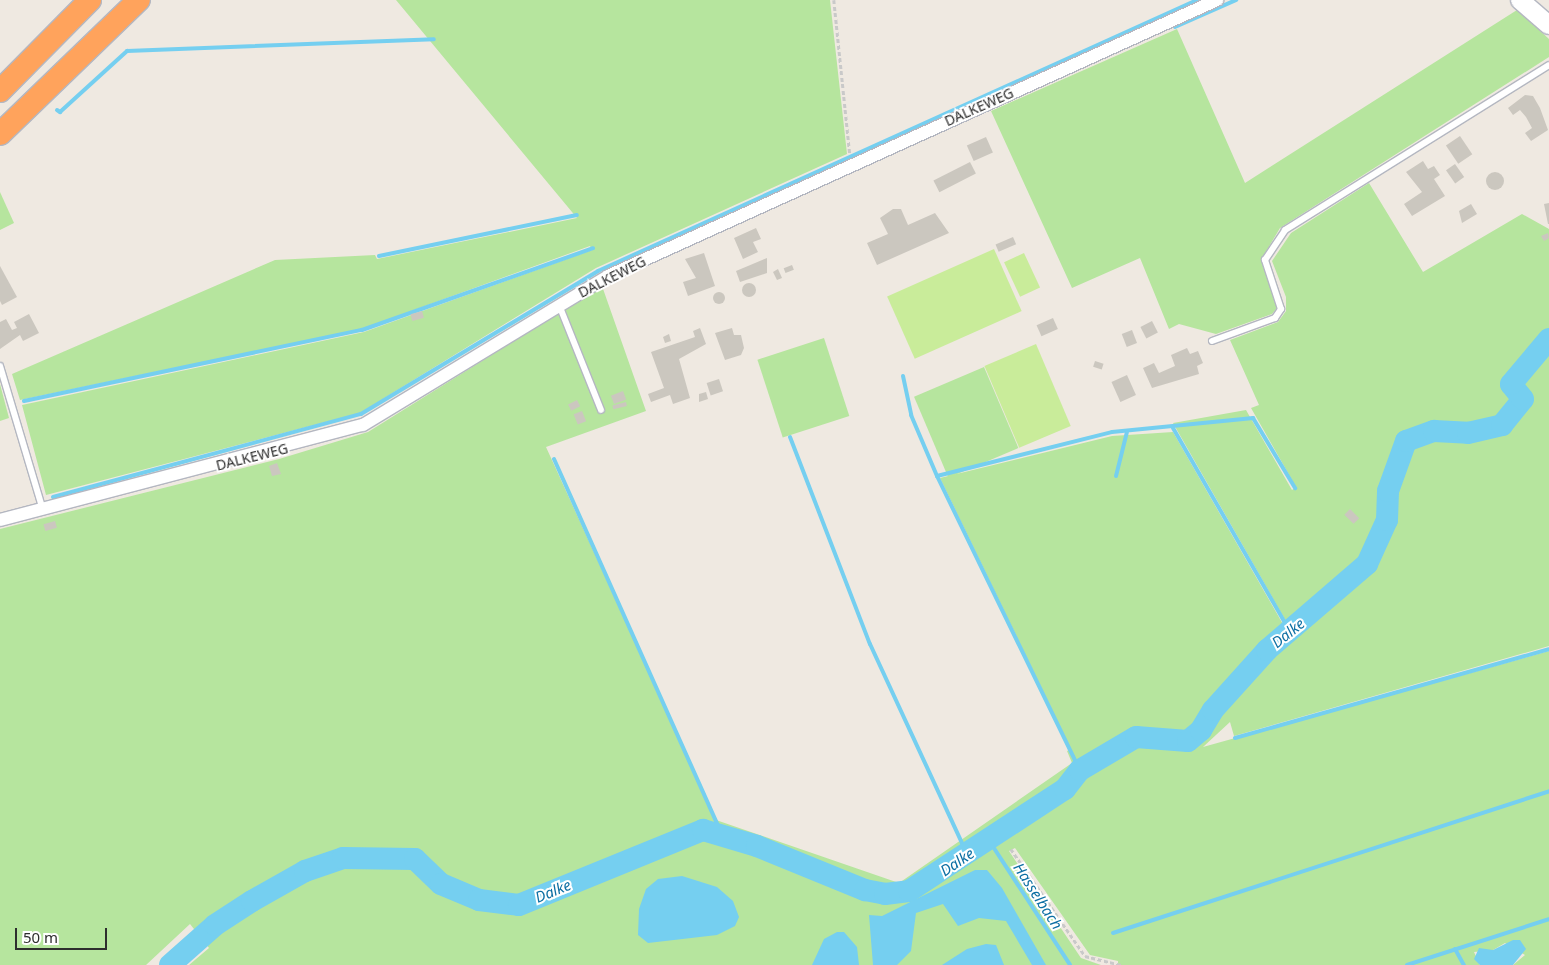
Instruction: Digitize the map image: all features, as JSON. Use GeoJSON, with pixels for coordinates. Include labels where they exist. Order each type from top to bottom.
{"type":"FeatureCollection","features":[{"type":"Feature","properties":{"kind":"highway"},"geometry":{"type":"LineString","coordinates":[[0,90],[90,0]]}},
{"type":"Feature","properties":{"kind":"highway"},"geometry":{"type":"LineString","coordinates":[[0,134],[139,0]]}},
{"type":"Feature","properties":{"kind":"main road"},"geometry":{"type":"LineString","coordinates":[[1520,0],[1549,24]]}},
{"type":"Feature","properties":{"kind":"street","name":"DALKEWEG"},"geometry":{"type":"LineString","coordinates":[[0,520],[363,425],[608,276],[1217,0]]}},
{"type":"Feature","properties":{"kind":"lane"},"geometry":{"type":"LineString","coordinates":[[1212,342],[1275,318],[1281,309],[1265,260],[1285,230],[1549,64]]}},
{"type":"Feature","properties":{"kind":"lane"},"geometry":{"type":"LineString","coordinates":[[559,305],[601,410]]}},
{"type":"Feature","properties":{"kind":"lane"},"geometry":{"type":"LineString","coordinates":[[0,366],[43,510]]}},
{"type":"Feature","properties":{"kind":"path"},"geometry":{"type":"LineString","coordinates":[[834,0],[852,165]]}},
{"type":"Feature","properties":{"kind":"path"},"geometry":{"type":"LineString","coordinates":[[1011,849],[1085,956],[1122,965]]}},
{"type":"Feature","properties":{"kind":"green space"},"geometry":{"type":"Polygon","coordinates":[[[396,0],[830,0],[847,154],[596,268],[360,413],[46,495],[22,405],[364,332],[592,250],[590,246],[362,329],[20,400],[12,374],[275,260],[375,255],[377,259],[577,218],[396,0]]]}},
{"type":"Feature","properties":{"kind":"green space"},"geometry":{"type":"Polygon","coordinates":[[[1517,10],[1549,39],[1549,57],[1280,228],[1261,260],[1277,308],[1272,314],[1216,334],[1179,324],[1169,329],[1140,258],[1072,288],[991,111],[1177,29],[1245,183],[1517,10]]]}},
{"type":"Feature","properties":{"kind":"green space"},"geometry":{"type":"Polygon","coordinates":[[[1369,183],[1423,272],[1522,214],[1549,229],[1549,646],[1234,736],[1230,722],[1203,747],[1549,651],[1549,965],[1513,965],[1525,955],[1505,943],[1493,950],[1474,952],[1480,965],[1118,965],[1118,961],[1090,955],[1015,848],[1009,851],[1081,958],[1101,965],[189,965],[209,948],[190,924],[146,965],[0,965],[0,529],[279,459],[368,432],[602,286],[646,411],[546,447],[716,820],[899,883],[1072,763],[1067,751],[1071,749],[940,478],[1112,436],[1173,432],[1284,626],[1287,623],[1173,423],[1246,410],[1292,490],[1296,487],[1251,408],[1259,405],[1230,340],[1278,322],[1286,311],[1286,297],[1272,261],[1291,233],[1369,183]]]}},
{"type":"Feature","properties":{"kind":"green space"},"geometry":{"type":"Polygon","coordinates":[[[0,192],[14,223],[0,230],[0,192]]]}},
{"type":"Feature","properties":{"kind":"green space"},"geometry":{"type":"Polygon","coordinates":[[[994,249],[1022,311],[915,359],[887,297],[994,249]]]}},
{"type":"Feature","properties":{"kind":"green space"},"geometry":{"type":"Polygon","coordinates":[[[1024,253],[1040,287],[1020,297],[1004,262],[1024,253]]]}},
{"type":"Feature","properties":{"kind":"green space"},"geometry":{"type":"Polygon","coordinates":[[[824,338],[849,416],[783,438],[757,360],[824,338]]]}},
{"type":"Feature","properties":{"kind":"green space"},"geometry":{"type":"Polygon","coordinates":[[[1036,344],[1071,426],[1019,448],[984,366],[1036,344]]]}},
{"type":"Feature","properties":{"kind":"green space"},"geometry":{"type":"Polygon","coordinates":[[[984,367],[1018,448],[948,478],[914,397],[984,367]]]}},
{"type":"Feature","properties":{"kind":"green space"},"geometry":{"type":"Polygon","coordinates":[[[0,384],[9,418],[0,421],[0,384]]]}},
{"type":"Feature","properties":{"kind":"water"},"geometry":{"type":"Polygon","coordinates":[[[975,870],[987,870],[1002,888],[1046,965],[1032,965],[1006,921],[979,918],[958,926],[943,904],[916,913],[911,951],[897,965],[873,965],[869,915],[882,916],[975,870]]]}},
{"type":"Feature","properties":{"kind":"water"},"geometry":{"type":"Polygon","coordinates":[[[682,876],[717,887],[733,901],[739,917],[735,926],[717,935],[648,943],[638,935],[639,909],[646,889],[658,879],[682,876]]]}},
{"type":"Feature","properties":{"kind":"water"},"geometry":{"type":"Polygon","coordinates":[[[837,932],[844,932],[857,947],[859,965],[812,965],[824,939],[837,932]]]}},
{"type":"Feature","properties":{"kind":"water"},"geometry":{"type":"Polygon","coordinates":[[[1513,940],[1520,940],[1526,949],[1513,965],[1480,965],[1474,959],[1479,948],[1493,950],[1513,940]]]}},
{"type":"Feature","properties":{"kind":"water"},"geometry":{"type":"Polygon","coordinates":[[[986,944],[996,945],[1004,965],[942,965],[967,949],[986,944]]]}},
{"type":"Feature","properties":{"kind":"building"},"geometry":{"type":"Polygon","coordinates":[[[1525,95],[1533,96],[1540,108],[1548,130],[1531,141],[1525,133],[1532,128],[1526,117],[1520,110],[1513,115],[1508,108],[1525,95]]]}},
{"type":"Feature","properties":{"kind":"building"},"geometry":{"type":"Polygon","coordinates":[[[1460,136],[1472,154],[1458,164],[1446,146],[1460,136]]]}},
{"type":"Feature","properties":{"kind":"building"},"geometry":{"type":"Polygon","coordinates":[[[986,137],[993,153],[974,161],[967,146],[986,137]]]}},
{"type":"Feature","properties":{"kind":"building"},"geometry":{"type":"Polygon","coordinates":[[[1423,161],[1428,169],[1434,166],[1440,175],[1434,179],[1445,196],[1412,216],[1404,204],[1422,192],[1406,172],[1423,161]]]}},
{"type":"Feature","properties":{"kind":"building"},"geometry":{"type":"Polygon","coordinates":[[[970,162],[976,174],[939,192],[933,181],[970,162]]]}},
{"type":"Feature","properties":{"kind":"building"},"geometry":{"type":"Polygon","coordinates":[[[1455,164],[1464,177],[1455,183],[1446,170],[1455,164]]]}},
{"type":"Feature","properties":{"kind":"building"},"geometry":{"type":"Polygon","coordinates":[[[1495,172],[1501,175],[1504,181],[1501,187],[1495,190],[1489,187],[1486,181],[1489,175],[1495,172]]]}},
{"type":"Feature","properties":{"kind":"building"},"geometry":{"type":"Polygon","coordinates":[[[1549,203],[1549,224],[1548,224],[1544,204],[1549,203]]]}},
{"type":"Feature","properties":{"kind":"building"},"geometry":{"type":"Polygon","coordinates":[[[1471,204],[1477,214],[1462,223],[1459,211],[1471,204]]]}},
{"type":"Feature","properties":{"kind":"building"},"geometry":{"type":"Polygon","coordinates":[[[893,209],[901,209],[908,225],[935,213],[949,233],[877,265],[867,243],[888,234],[880,218],[893,209]]]}},
{"type":"Feature","properties":{"kind":"building"},"geometry":{"type":"Polygon","coordinates":[[[756,228],[761,239],[753,242],[758,252],[743,259],[734,238],[756,228]]]}},
{"type":"Feature","properties":{"kind":"building"},"geometry":{"type":"Polygon","coordinates":[[[1548,233],[1549,238],[1544,241],[1541,236],[1548,233]]]}},
{"type":"Feature","properties":{"kind":"building"},"geometry":{"type":"Polygon","coordinates":[[[1013,237],[1016,244],[999,252],[996,244],[1013,237]]]}},
{"type":"Feature","properties":{"kind":"building"},"geometry":{"type":"Polygon","coordinates":[[[704,253],[715,286],[688,296],[683,282],[696,278],[685,259],[704,253]]]}},
{"type":"Feature","properties":{"kind":"building"},"geometry":{"type":"Polygon","coordinates":[[[767,258],[767,273],[740,282],[736,271],[767,258]]]}},
{"type":"Feature","properties":{"kind":"building"},"geometry":{"type":"Polygon","coordinates":[[[792,265],[794,270],[786,273],[784,268],[792,265]]]}},
{"type":"Feature","properties":{"kind":"building"},"geometry":{"type":"Polygon","coordinates":[[[0,266],[17,297],[2,305],[0,301],[0,266]]]}},
{"type":"Feature","properties":{"kind":"building"},"geometry":{"type":"Polygon","coordinates":[[[778,269],[782,278],[777,280],[773,272],[778,269]]]}},
{"type":"Feature","properties":{"kind":"building"},"geometry":{"type":"Polygon","coordinates":[[[749,283],[754,285],[756,290],[754,295],[749,297],[744,295],[742,290],[744,285],[749,283]]]}},
{"type":"Feature","properties":{"kind":"building"},"geometry":{"type":"Polygon","coordinates":[[[717,292],[721,292],[725,298],[721,304],[717,304],[713,300],[713,296],[717,292]]]}},
{"type":"Feature","properties":{"kind":"building"},"geometry":{"type":"Polygon","coordinates":[[[422,311],[424,318],[412,321],[410,314],[422,311]]]}},
{"type":"Feature","properties":{"kind":"building"},"geometry":{"type":"Polygon","coordinates":[[[29,314],[39,333],[23,341],[20,335],[0,349],[0,322],[6,319],[12,330],[17,328],[14,322],[29,314]]]}},
{"type":"Feature","properties":{"kind":"building"},"geometry":{"type":"Polygon","coordinates":[[[1053,318],[1058,329],[1041,336],[1037,325],[1053,318]]]}},
{"type":"Feature","properties":{"kind":"building"},"geometry":{"type":"Polygon","coordinates":[[[1152,321],[1158,333],[1146,338],[1140,327],[1152,321]]]}},
{"type":"Feature","properties":{"kind":"building"},"geometry":{"type":"Polygon","coordinates":[[[700,328],[706,344],[679,359],[690,398],[673,404],[670,395],[651,402],[648,394],[664,388],[651,352],[695,337],[693,331],[700,328]]]}},
{"type":"Feature","properties":{"kind":"building"},"geometry":{"type":"Polygon","coordinates":[[[732,328],[734,335],[741,335],[744,348],[741,355],[725,360],[715,333],[732,328]]]}},
{"type":"Feature","properties":{"kind":"building"},"geometry":{"type":"Polygon","coordinates":[[[1132,330],[1137,343],[1127,347],[1122,334],[1132,330]]]}},
{"type":"Feature","properties":{"kind":"building"},"geometry":{"type":"Polygon","coordinates":[[[669,334],[671,341],[665,343],[663,337],[669,334]]]}},
{"type":"Feature","properties":{"kind":"building"},"geometry":{"type":"Polygon","coordinates":[[[1187,348],[1190,354],[1198,351],[1203,363],[1197,366],[1199,374],[1152,388],[1143,368],[1154,363],[1159,373],[1175,366],[1171,355],[1187,348]]]}},
{"type":"Feature","properties":{"kind":"building"},"geometry":{"type":"Polygon","coordinates":[[[1095,361],[1104,364],[1102,369],[1093,367],[1095,361]]]}},
{"type":"Feature","properties":{"kind":"building"},"geometry":{"type":"Polygon","coordinates":[[[1127,375],[1136,395],[1120,402],[1111,382],[1127,375]]]}},
{"type":"Feature","properties":{"kind":"building"},"geometry":{"type":"Polygon","coordinates":[[[719,379],[723,391],[711,395],[707,383],[719,379]]]}},
{"type":"Feature","properties":{"kind":"building"},"geometry":{"type":"Polygon","coordinates":[[[623,391],[626,399],[614,404],[611,396],[623,391]]]}},
{"type":"Feature","properties":{"kind":"building"},"geometry":{"type":"Polygon","coordinates":[[[706,392],[708,399],[699,402],[699,394],[706,392]]]}},
{"type":"Feature","properties":{"kind":"building"},"geometry":{"type":"Polygon","coordinates":[[[577,400],[580,406],[571,411],[568,405],[577,400]]]}},
{"type":"Feature","properties":{"kind":"building"},"geometry":{"type":"Polygon","coordinates":[[[626,402],[627,406],[613,409],[612,405],[626,402]]]}},
{"type":"Feature","properties":{"kind":"building"},"geometry":{"type":"Polygon","coordinates":[[[582,411],[586,421],[578,425],[574,414],[582,411]]]}},
{"type":"Feature","properties":{"kind":"building"},"geometry":{"type":"Polygon","coordinates":[[[277,463],[281,474],[272,476],[269,466],[277,463]]]}},
{"type":"Feature","properties":{"kind":"building"},"geometry":{"type":"Polygon","coordinates":[[[1350,509],[1359,518],[1354,524],[1344,515],[1350,509]]]}},
{"type":"Feature","properties":{"kind":"building"},"geometry":{"type":"Polygon","coordinates":[[[55,521],[57,528],[45,531],[43,524],[55,521]]]}},
{"type":"Feature","properties":{"kind":"waterway"},"geometry":{"type":"LineString","coordinates":[[53,497],[361,414],[598,271],[1197,0]]}},
{"type":"Feature","properties":{"kind":"waterway"},"geometry":{"type":"LineString","coordinates":[[1175,27],[1236,0]]}},
{"type":"Feature","properties":{"kind":"waterway"},"geometry":{"type":"LineString","coordinates":[[57,110],[60,112],[127,51],[434,39]]}},
{"type":"Feature","properties":{"kind":"waterway"},"geometry":{"type":"LineString","coordinates":[[379,256],[577,215]]}},
{"type":"Feature","properties":{"kind":"waterway"},"geometry":{"type":"LineString","coordinates":[[24,401],[362,330],[593,248]]}},
{"type":"Feature","properties":{"kind":"waterway","name":"Dalke"},"geometry":{"type":"LineString","coordinates":[[170,965],[215,925],[252,901],[305,871],[343,858],[415,859],[441,884],[479,900],[519,905],[703,830],[757,846],[865,890],[885,894],[909,891],[1065,789],[1080,770],[1136,737],[1188,741],[1201,730],[1213,710],[1267,650],[1367,564],[1387,520],[1388,491],[1406,441],[1434,431],[1468,433],[1502,425],[1523,399],[1511,384],[1549,339]]}},
{"type":"Feature","properties":{"kind":"waterway"},"geometry":{"type":"LineString","coordinates":[[903,376],[911,415],[937,476],[1080,770]]}},
{"type":"Feature","properties":{"kind":"waterway"},"geometry":{"type":"LineString","coordinates":[[937,476],[1112,432],[1253,418],[1295,488]]}},
{"type":"Feature","properties":{"kind":"waterway"},"geometry":{"type":"LineString","coordinates":[[1173,428],[1289,630]]}},
{"type":"Feature","properties":{"kind":"waterway"},"geometry":{"type":"LineString","coordinates":[[1116,476],[1127,432]]}},
{"type":"Feature","properties":{"kind":"waterway"},"geometry":{"type":"LineString","coordinates":[[790,437],[870,644],[967,854]]}},
{"type":"Feature","properties":{"kind":"waterway"},"geometry":{"type":"LineString","coordinates":[[554,459],[722,835]]}},
{"type":"Feature","properties":{"kind":"waterway"},"geometry":{"type":"LineString","coordinates":[[1235,738],[1549,649]]}},
{"type":"Feature","properties":{"kind":"waterway"},"geometry":{"type":"LineString","coordinates":[[1113,933],[1549,791]]}},
{"type":"Feature","properties":{"kind":"waterway","name":"Hasselbach"},"geometry":{"type":"LineString","coordinates":[[988,839],[1070,965]]}},
{"type":"Feature","properties":{"kind":"waterway"},"geometry":{"type":"LineString","coordinates":[[1407,965],[1549,919]]}},
{"type":"Feature","properties":{"kind":"waterway"},"geometry":{"type":"LineString","coordinates":[[1455,949],[1464,965]]}}]}
